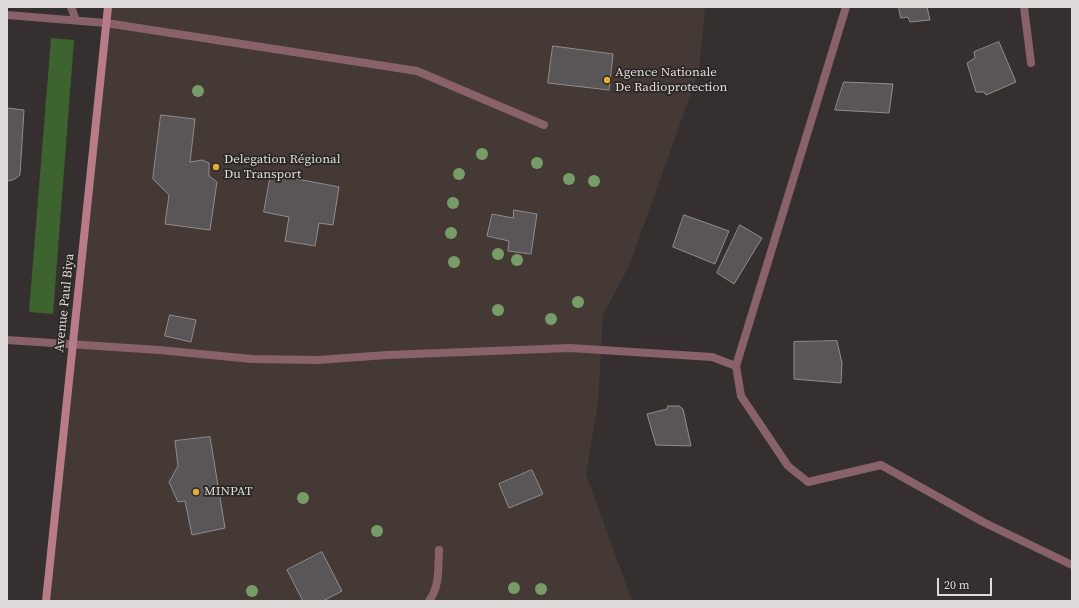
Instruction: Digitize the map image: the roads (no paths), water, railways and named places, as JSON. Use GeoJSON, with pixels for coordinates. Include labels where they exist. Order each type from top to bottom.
{"type":"FeatureCollection","features":[{"type":"Feature","properties":{"kind":"main road","name":"Avenue Paul Biya"},"geometry":{"type":"LineString","coordinates":[[46,601],[108,7]]}},
{"type":"Feature","properties":{"kind":"street"},"geometry":{"type":"LineString","coordinates":[[71,7],[76,20]]}},
{"type":"Feature","properties":{"kind":"street"},"geometry":{"type":"LineString","coordinates":[[846,7],[736,366],[742,396],[788,466],[808,482],[881,465],[983,522],[1072,565]]}},
{"type":"Feature","properties":{"kind":"street"},"geometry":{"type":"LineString","coordinates":[[1024,7],[1031,63]]}},
{"type":"Feature","properties":{"kind":"street"},"geometry":{"type":"LineString","coordinates":[[7,15],[106,23],[417,71],[544,125]]}},
{"type":"Feature","properties":{"kind":"street"},"geometry":{"type":"LineString","coordinates":[[7,340],[72,346],[159,350],[252,360],[317,360],[387,354],[570,348],[712,357],[736,366]]}},
{"type":"Feature","properties":{"kind":"street"},"geometry":{"type":"LineString","coordinates":[[429,601],[434,595],[438,583],[439,550]]}},
{"type":"Feature","properties":{"kind":"place","name":"Agence Nationale De Radioprotection"},"geometry":{"type":"Point","coordinates":[607,80]}},
{"type":"Feature","properties":{"kind":"place","name":"Delegation Régional Du Transport"},"geometry":{"type":"Point","coordinates":[216,167]}},
{"type":"Feature","properties":{"kind":"place","name":"MINPAT"},"geometry":{"type":"Point","coordinates":[196,492]}}]}
